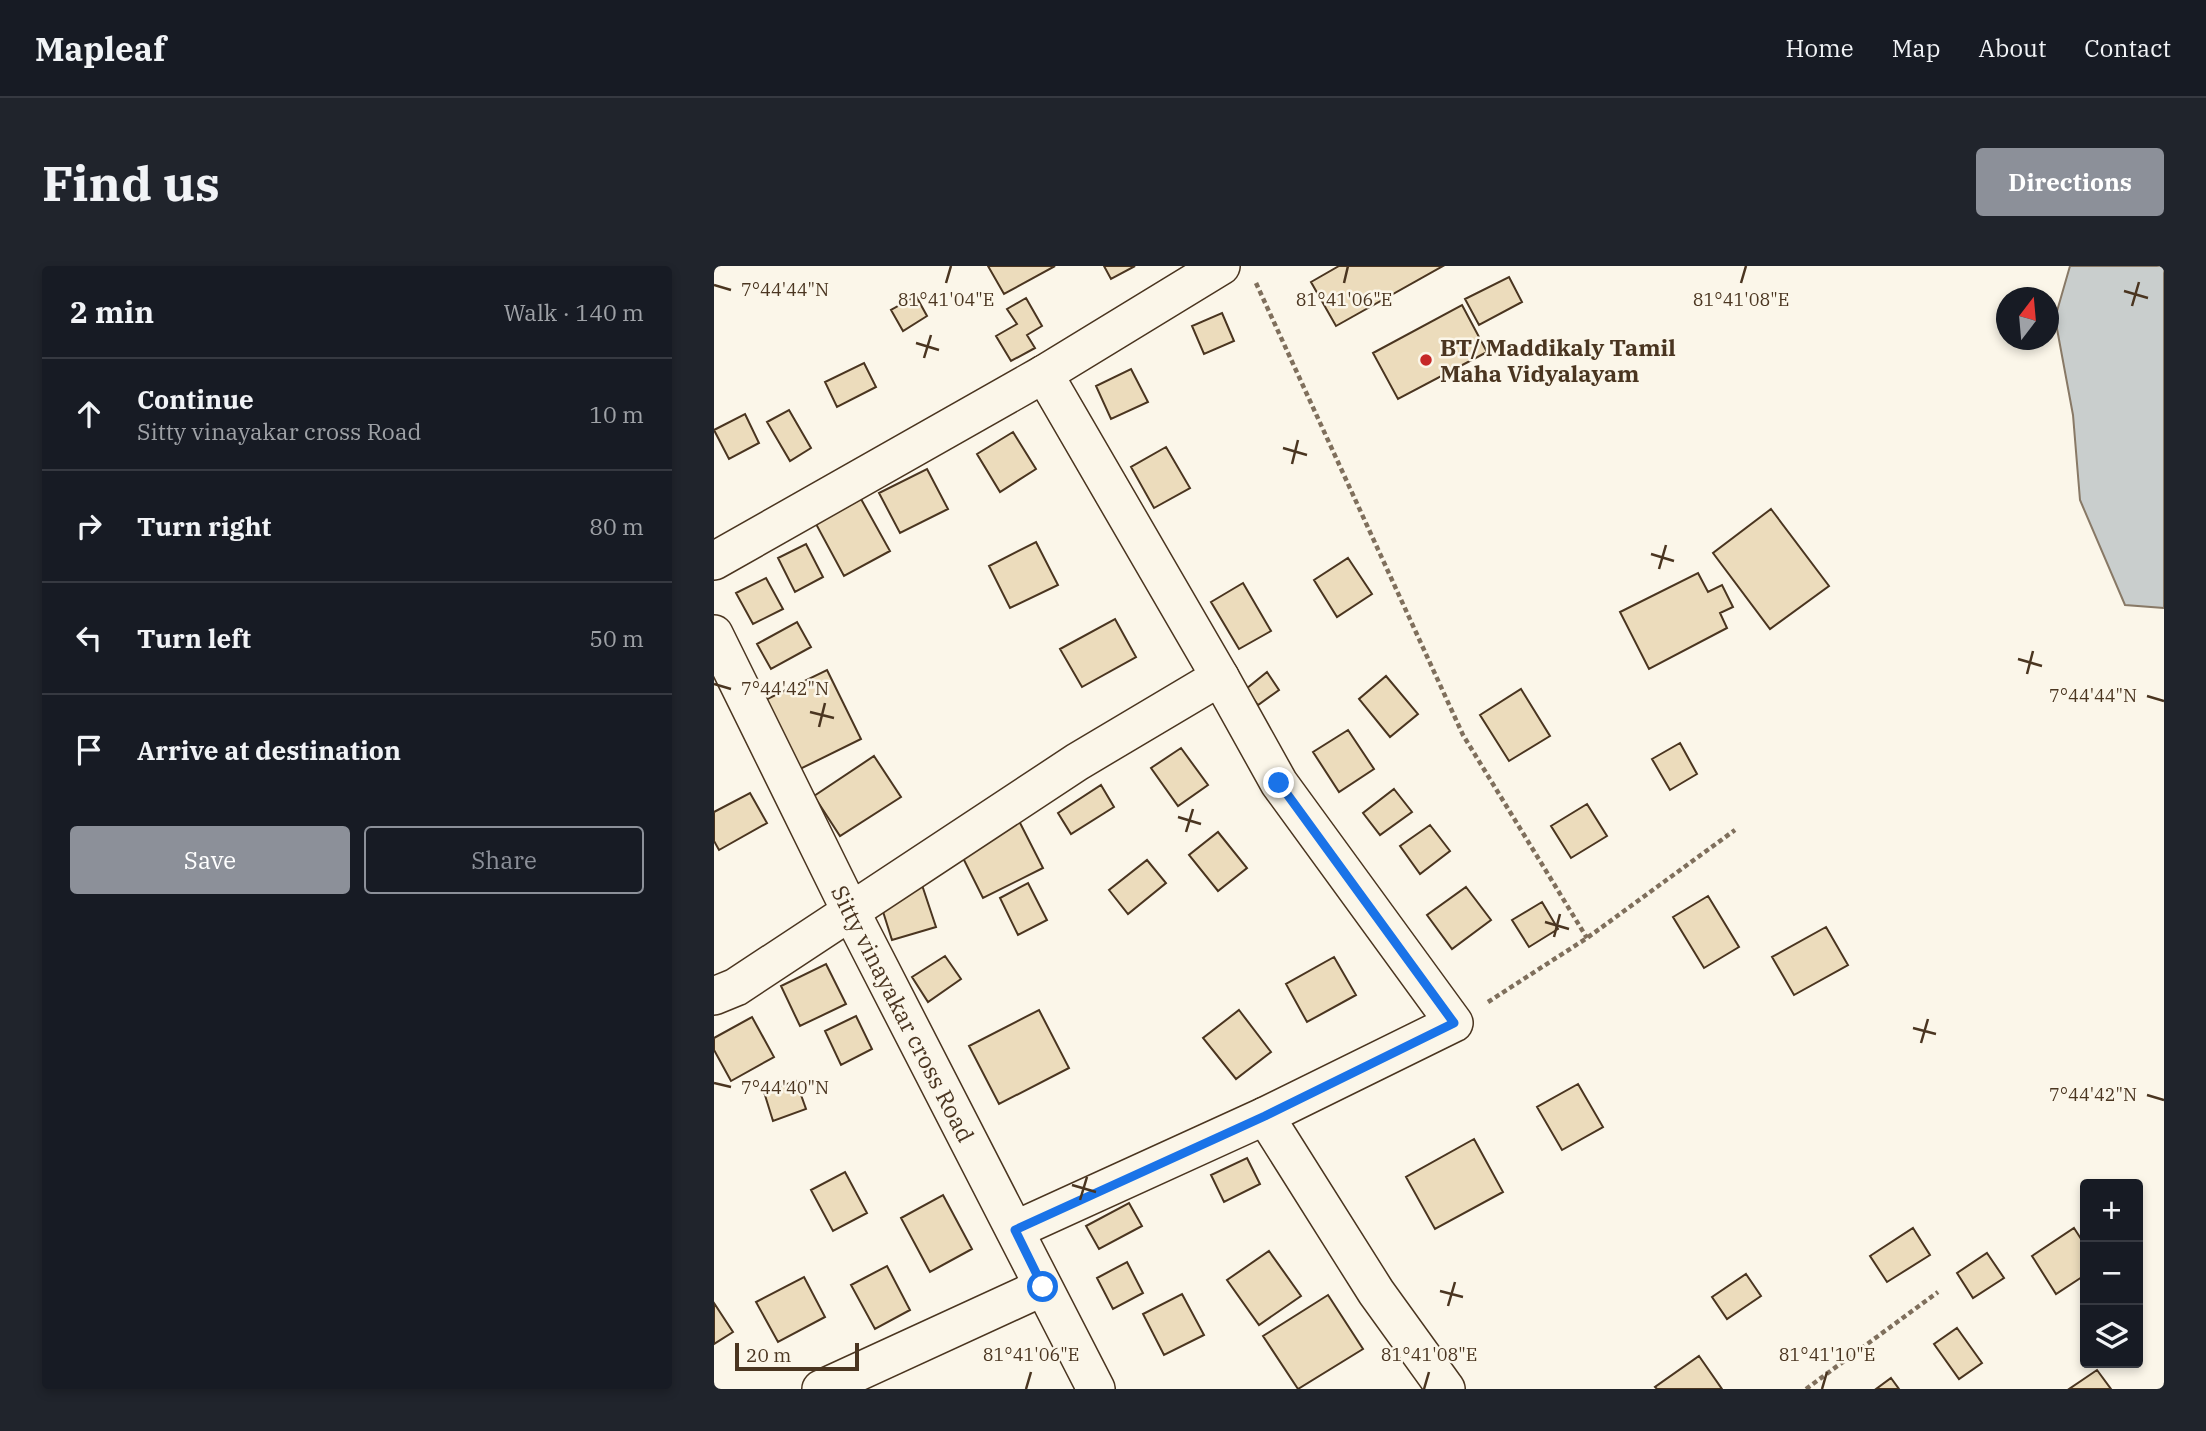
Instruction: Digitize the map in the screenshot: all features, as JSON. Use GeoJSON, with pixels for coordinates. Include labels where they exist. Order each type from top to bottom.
{"type":"FeatureCollection","features":[{"type":"Feature","properties":{"kind":"street"},"geometry":{"type":"LineString","coordinates":[[714,561],[1044,374],[1238,272]]}},
{"type":"Feature","properties":{"kind":"street"},"geometry":{"type":"LineString","coordinates":[[1015,1230],[1265,1116],[1454,1023],[1279,783],[1044,374]]}},
{"type":"Feature","properties":{"kind":"street","name":"Sitty vinayakar cross Road"},"geometry":{"type":"LineString","coordinates":[[714,634],[850,910],[1096,1389]]}},
{"type":"Feature","properties":{"kind":"street"},"geometry":{"type":"LineString","coordinates":[[714,996],[736,987],[1077,762],[1220,677]]}},
{"type":"Feature","properties":{"kind":"street"},"geometry":{"type":"LineString","coordinates":[[1265,1116],[1376,1292],[1446,1389]]}},
{"type":"Feature","properties":{"kind":"street"},"geometry":{"type":"LineString","coordinates":[[821,1389],[1043,1287]]}},
{"type":"Feature","properties":{"kind":"path"},"geometry":{"type":"LineString","coordinates":[[1238,272],[1463,735],[1587,938]]}},
{"type":"Feature","properties":{"kind":"path"},"geometry":{"type":"LineString","coordinates":[[1454,1023],[1587,938],[1735,830]]}},
{"type":"Feature","properties":{"kind":"path"},"geometry":{"type":"LineString","coordinates":[[1806,1389],[1938,1292]]}},
{"type":"Feature","properties":{"kind":"shaded area"},"geometry":{"type":"Polygon","coordinates":[[[2070,266],[2164,266],[2164,608],[2125,605],[2080,500],[2073,415],[2059,340],[2059,304],[2070,266]]]}},
{"type":"Feature","properties":{"kind":"building"},"geometry":{"type":"Polygon","coordinates":[[[988,266],[1055,266],[1004,294],[988,266]]]}},
{"type":"Feature","properties":{"kind":"building"},"geometry":{"type":"Polygon","coordinates":[[[1104,266],[1135,266],[1111,279],[1104,266]]]}},
{"type":"Feature","properties":{"kind":"building"},"geometry":{"type":"Polygon","coordinates":[[[1339,266],[1443,266],[1336,326],[1311,282],[1339,266]]]}},
{"type":"Feature","properties":{"kind":"building"},"geometry":{"type":"Polygon","coordinates":[[[1509,277],[1522,302],[1479,325],[1465,299],[1509,277]]]}},
{"type":"Feature","properties":{"kind":"building"},"geometry":{"type":"Polygon","coordinates":[[[916,296],[927,316],[903,331],[891,310],[916,296]]]}},
{"type":"Feature","properties":{"kind":"building"},"geometry":{"type":"Polygon","coordinates":[[[1026,298],[1042,326],[1027,335],[1035,348],[1011,361],[996,336],[1017,324],[1007,309],[1026,298]]]}},
{"type":"Feature","properties":{"kind":"building"},"geometry":{"type":"Polygon","coordinates":[[[1462,305],[1487,352],[1398,399],[1373,353],[1462,305]]]}},
{"type":"Feature","properties":{"kind":"building"},"geometry":{"type":"Polygon","coordinates":[[[1222,313],[1234,341],[1204,354],[1192,326],[1222,313]]]}},
{"type":"Feature","properties":{"kind":"building"},"geometry":{"type":"Polygon","coordinates":[[[864,363],[876,387],[837,407],[825,382],[864,363]]]}},
{"type":"Feature","properties":{"kind":"building"},"geometry":{"type":"Polygon","coordinates":[[[1131,369],[1148,402],[1111,419],[1096,386],[1131,369]]]}},
{"type":"Feature","properties":{"kind":"building"},"geometry":{"type":"Polygon","coordinates":[[[789,410],[811,448],[790,461],[767,422],[789,410]]]}},
{"type":"Feature","properties":{"kind":"building"},"geometry":{"type":"Polygon","coordinates":[[[745,414],[759,443],[729,459],[714,430],[745,414]]]}},
{"type":"Feature","properties":{"kind":"building"},"geometry":{"type":"Polygon","coordinates":[[[1013,432],[1036,469],[1000,492],[977,454],[1013,432]]]}},
{"type":"Feature","properties":{"kind":"building"},"geometry":{"type":"Polygon","coordinates":[[[1166,447],[1190,488],[1154,508],[1131,467],[1166,447]]]}},
{"type":"Feature","properties":{"kind":"building"},"geometry":{"type":"Polygon","coordinates":[[[927,469],[948,509],[900,533],[879,493],[927,469]]]}},
{"type":"Feature","properties":{"kind":"building"},"geometry":{"type":"Polygon","coordinates":[[[861,499],[890,551],[844,576],[816,524],[861,499]]]}},
{"type":"Feature","properties":{"kind":"building"},"geometry":{"type":"Polygon","coordinates":[[[1771,509],[1829,586],[1770,629],[1713,553],[1771,509]]]}},
{"type":"Feature","properties":{"kind":"building"},"geometry":{"type":"Polygon","coordinates":[[[1036,542],[1058,585],[1010,608],[989,566],[1036,542]]]}},
{"type":"Feature","properties":{"kind":"building"},"geometry":{"type":"Polygon","coordinates":[[[806,544],[823,577],[795,592],[778,558],[806,544]]]}},
{"type":"Feature","properties":{"kind":"building"},"geometry":{"type":"Polygon","coordinates":[[[1348,558],[1372,594],[1337,617],[1314,580],[1348,558]]]}},
{"type":"Feature","properties":{"kind":"building"},"geometry":{"type":"Polygon","coordinates":[[[1698,573],[1708,592],[1722,585],[1733,607],[1720,613],[1727,628],[1649,669],[1620,612],[1698,573]]]}},
{"type":"Feature","properties":{"kind":"building"},"geometry":{"type":"Polygon","coordinates":[[[766,578],[783,609],[753,624],[736,593],[766,578]]]}},
{"type":"Feature","properties":{"kind":"building"},"geometry":{"type":"Polygon","coordinates":[[[1243,583],[1271,631],[1239,649],[1211,602],[1243,583]]]}},
{"type":"Feature","properties":{"kind":"building"},"geometry":{"type":"Polygon","coordinates":[[[1115,619],[1136,657],[1082,687],[1060,649],[1115,619]]]}},
{"type":"Feature","properties":{"kind":"building"},"geometry":{"type":"Polygon","coordinates":[[[797,622],[811,647],[771,669],[757,644],[797,622]]]}},
{"type":"Feature","properties":{"kind":"building"},"geometry":{"type":"Polygon","coordinates":[[[827,670],[861,739],[796,771],[761,702],[827,670]]]}},
{"type":"Feature","properties":{"kind":"building"},"geometry":{"type":"Polygon","coordinates":[[[1267,672],[1279,690],[1258,705],[1246,689],[1267,672]]]}},
{"type":"Feature","properties":{"kind":"building"},"geometry":{"type":"Polygon","coordinates":[[[1386,676],[1418,714],[1390,737],[1359,699],[1386,676]]]}},
{"type":"Feature","properties":{"kind":"building"},"geometry":{"type":"Polygon","coordinates":[[[1521,689],[1550,736],[1509,761],[1480,715],[1521,689]]]}},
{"type":"Feature","properties":{"kind":"building"},"geometry":{"type":"Polygon","coordinates":[[[1348,730],[1374,769],[1339,792],[1313,752],[1348,730]]]}},
{"type":"Feature","properties":{"kind":"building"},"geometry":{"type":"Polygon","coordinates":[[[1680,743],[1697,774],[1670,790],[1652,759],[1680,743]]]}},
{"type":"Feature","properties":{"kind":"building"},"geometry":{"type":"Polygon","coordinates":[[[1181,748],[1208,785],[1178,806],[1151,768],[1181,748]]]}},
{"type":"Feature","properties":{"kind":"building"},"geometry":{"type":"Polygon","coordinates":[[[874,756],[901,797],[840,836],[814,796],[874,756]]]}},
{"type":"Feature","properties":{"kind":"building"},"geometry":{"type":"Polygon","coordinates":[[[1101,785],[1114,807],[1071,834],[1058,813],[1101,785]]]}},
{"type":"Feature","properties":{"kind":"building"},"geometry":{"type":"Polygon","coordinates":[[[1394,789],[1412,812],[1380,835],[1363,813],[1394,789]]]}},
{"type":"Feature","properties":{"kind":"building"},"geometry":{"type":"Polygon","coordinates":[[[750,793],[767,823],[719,850],[714,841],[714,812],[750,793]]]}},
{"type":"Feature","properties":{"kind":"building"},"geometry":{"type":"Polygon","coordinates":[[[1587,804],[1607,836],[1571,858],[1551,826],[1587,804]]]}},
{"type":"Feature","properties":{"kind":"building"},"geometry":{"type":"Polygon","coordinates":[[[1017,817],[1043,868],[983,898],[958,848],[1017,817]]]}},
{"type":"Feature","properties":{"kind":"building"},"geometry":{"type":"Polygon","coordinates":[[[1430,825],[1450,851],[1420,874],[1400,846],[1430,825]]]}},
{"type":"Feature","properties":{"kind":"building"},"geometry":{"type":"Polygon","coordinates":[[[1218,832],[1247,868],[1218,891],[1189,855],[1218,832]]]}},
{"type":"Feature","properties":{"kind":"building"},"geometry":{"type":"Polygon","coordinates":[[[1147,860],[1166,883],[1128,914],[1109,890],[1147,860]]]}},
{"type":"Feature","properties":{"kind":"building"},"geometry":{"type":"Polygon","coordinates":[[[1028,883],[1047,920],[1018,935],[1000,898],[1028,883]]]}},
{"type":"Feature","properties":{"kind":"building"},"geometry":{"type":"Polygon","coordinates":[[[922,885],[936,927],[892,940],[879,899],[922,885]]]}},
{"type":"Feature","properties":{"kind":"building"},"geometry":{"type":"Polygon","coordinates":[[[1466,887],[1491,920],[1452,949],[1427,915],[1466,887]]]}},
{"type":"Feature","properties":{"kind":"building"},"geometry":{"type":"Polygon","coordinates":[[[1708,896],[1739,947],[1704,968],[1673,917],[1708,896]]]}},
{"type":"Feature","properties":{"kind":"building"},"geometry":{"type":"Polygon","coordinates":[[[1542,902],[1558,929],[1529,947],[1512,920],[1542,902]]]}},
{"type":"Feature","properties":{"kind":"building"},"geometry":{"type":"Polygon","coordinates":[[[1826,927],[1848,965],[1794,995],[1772,957],[1826,927]]]}},
{"type":"Feature","properties":{"kind":"building"},"geometry":{"type":"Polygon","coordinates":[[[945,956],[961,979],[928,1002],[912,977],[945,956]]]}},
{"type":"Feature","properties":{"kind":"building"},"geometry":{"type":"Polygon","coordinates":[[[1334,957],[1356,995],[1307,1022],[1286,984],[1334,957]]]}},
{"type":"Feature","properties":{"kind":"building"},"geometry":{"type":"Polygon","coordinates":[[[826,964],[846,1004],[800,1026],[781,986],[826,964]]]}},
{"type":"Feature","properties":{"kind":"building"},"geometry":{"type":"Polygon","coordinates":[[[1039,1010],[1069,1068],[999,1104],[969,1046],[1039,1010]]]}},
{"type":"Feature","properties":{"kind":"building"},"geometry":{"type":"Polygon","coordinates":[[[1239,1010],[1271,1052],[1236,1079],[1203,1038],[1239,1010]]]}},
{"type":"Feature","properties":{"kind":"building"},"geometry":{"type":"Polygon","coordinates":[[[856,1016],[872,1049],[841,1065],[825,1031],[856,1016]]]}},
{"type":"Feature","properties":{"kind":"building"},"geometry":{"type":"Polygon","coordinates":[[[752,1017],[774,1057],[731,1081],[714,1050],[714,1038],[752,1017]]]}},
{"type":"Feature","properties":{"kind":"building"},"geometry":{"type":"Polygon","coordinates":[[[796,1081],[806,1109],[773,1121],[764,1092],[796,1081]]]}},
{"type":"Feature","properties":{"kind":"building"},"geometry":{"type":"Polygon","coordinates":[[[1578,1084],[1603,1127],[1562,1150],[1537,1107],[1578,1084]]]}},
{"type":"Feature","properties":{"kind":"building"},"geometry":{"type":"Polygon","coordinates":[[[1474,1139],[1503,1192],[1435,1229],[1406,1177],[1474,1139]]]}},
{"type":"Feature","properties":{"kind":"building"},"geometry":{"type":"Polygon","coordinates":[[[1247,1158],[1260,1184],[1224,1202],[1211,1175],[1247,1158]]]}},
{"type":"Feature","properties":{"kind":"building"},"geometry":{"type":"Polygon","coordinates":[[[845,1172],[867,1213],[833,1231],[811,1190],[845,1172]]]}},
{"type":"Feature","properties":{"kind":"building"},"geometry":{"type":"Polygon","coordinates":[[[943,1195],[972,1249],[930,1272],[901,1218],[943,1195]]]}},
{"type":"Feature","properties":{"kind":"building"},"geometry":{"type":"Polygon","coordinates":[[[1129,1203],[1142,1226],[1099,1249],[1086,1226],[1129,1203]]]}},
{"type":"Feature","properties":{"kind":"building"},"geometry":{"type":"Polygon","coordinates":[[[1913,1228],[1930,1255],[1887,1282],[1870,1256],[1913,1228]]]}},
{"type":"Feature","properties":{"kind":"building"},"geometry":{"type":"Polygon","coordinates":[[[2074,1228],[2080,1237],[2080,1278],[2056,1294],[2032,1256],[2074,1228]]]}},
{"type":"Feature","properties":{"kind":"building"},"geometry":{"type":"Polygon","coordinates":[[[1269,1251],[1301,1296],[1259,1325],[1227,1280],[1269,1251]]]}},
{"type":"Feature","properties":{"kind":"building"},"geometry":{"type":"Polygon","coordinates":[[[1987,1253],[2004,1278],[1973,1298],[1957,1273],[1987,1253]]]}},
{"type":"Feature","properties":{"kind":"building"},"geometry":{"type":"Polygon","coordinates":[[[1127,1262],[1143,1293],[1113,1309],[1097,1278],[1127,1262]]]}},
{"type":"Feature","properties":{"kind":"building"},"geometry":{"type":"Polygon","coordinates":[[[887,1266],[910,1310],[875,1329],[851,1285],[887,1266]]]}},
{"type":"Feature","properties":{"kind":"building"},"geometry":{"type":"Polygon","coordinates":[[[1746,1274],[1761,1296],[1727,1319],[1712,1297],[1746,1274]]]}},
{"type":"Feature","properties":{"kind":"building"},"geometry":{"type":"Polygon","coordinates":[[[804,1277],[825,1317],[778,1342],[756,1302],[804,1277]]]}},
{"type":"Feature","properties":{"kind":"building"},"geometry":{"type":"Polygon","coordinates":[[[1182,1294],[1204,1335],[1164,1355],[1143,1314],[1182,1294]]]}},
{"type":"Feature","properties":{"kind":"building"},"geometry":{"type":"Polygon","coordinates":[[[1328,1295],[1363,1349],[1298,1389],[1263,1336],[1328,1295]]]}},
{"type":"Feature","properties":{"kind":"building"},"geometry":{"type":"Polygon","coordinates":[[[714,1303],[733,1332],[714,1344],[714,1303]]]}},
{"type":"Feature","properties":{"kind":"building"},"geometry":{"type":"Polygon","coordinates":[[[1957,1328],[1982,1363],[1959,1379],[1934,1344],[1957,1328]]]}},
{"type":"Feature","properties":{"kind":"building"},"geometry":{"type":"Polygon","coordinates":[[[1699,1356],[1722,1389],[1655,1387],[1699,1356]]]}},
{"type":"Feature","properties":{"kind":"building"},"geometry":{"type":"Polygon","coordinates":[[[2097,1370],[2111,1389],[2069,1389],[2097,1370]]]}},
{"type":"Feature","properties":{"kind":"building"},"geometry":{"type":"Polygon","coordinates":[[[1891,1378],[1899,1389],[1876,1389],[1891,1378]]]}},
{"type":"Feature","properties":{"kind":"place","name":"BT/ Maddikaly Tamil Maha Vidyalayam"},"geometry":{"type":"Point","coordinates":[1426,360]}},
{"type":"Feature","properties":{"kind":"route"},"geometry":{"type":"LineString","coordinates":[[1043,1287],[1015,1230],[1265,1116],[1454,1023],[1279,783]]}}]}
